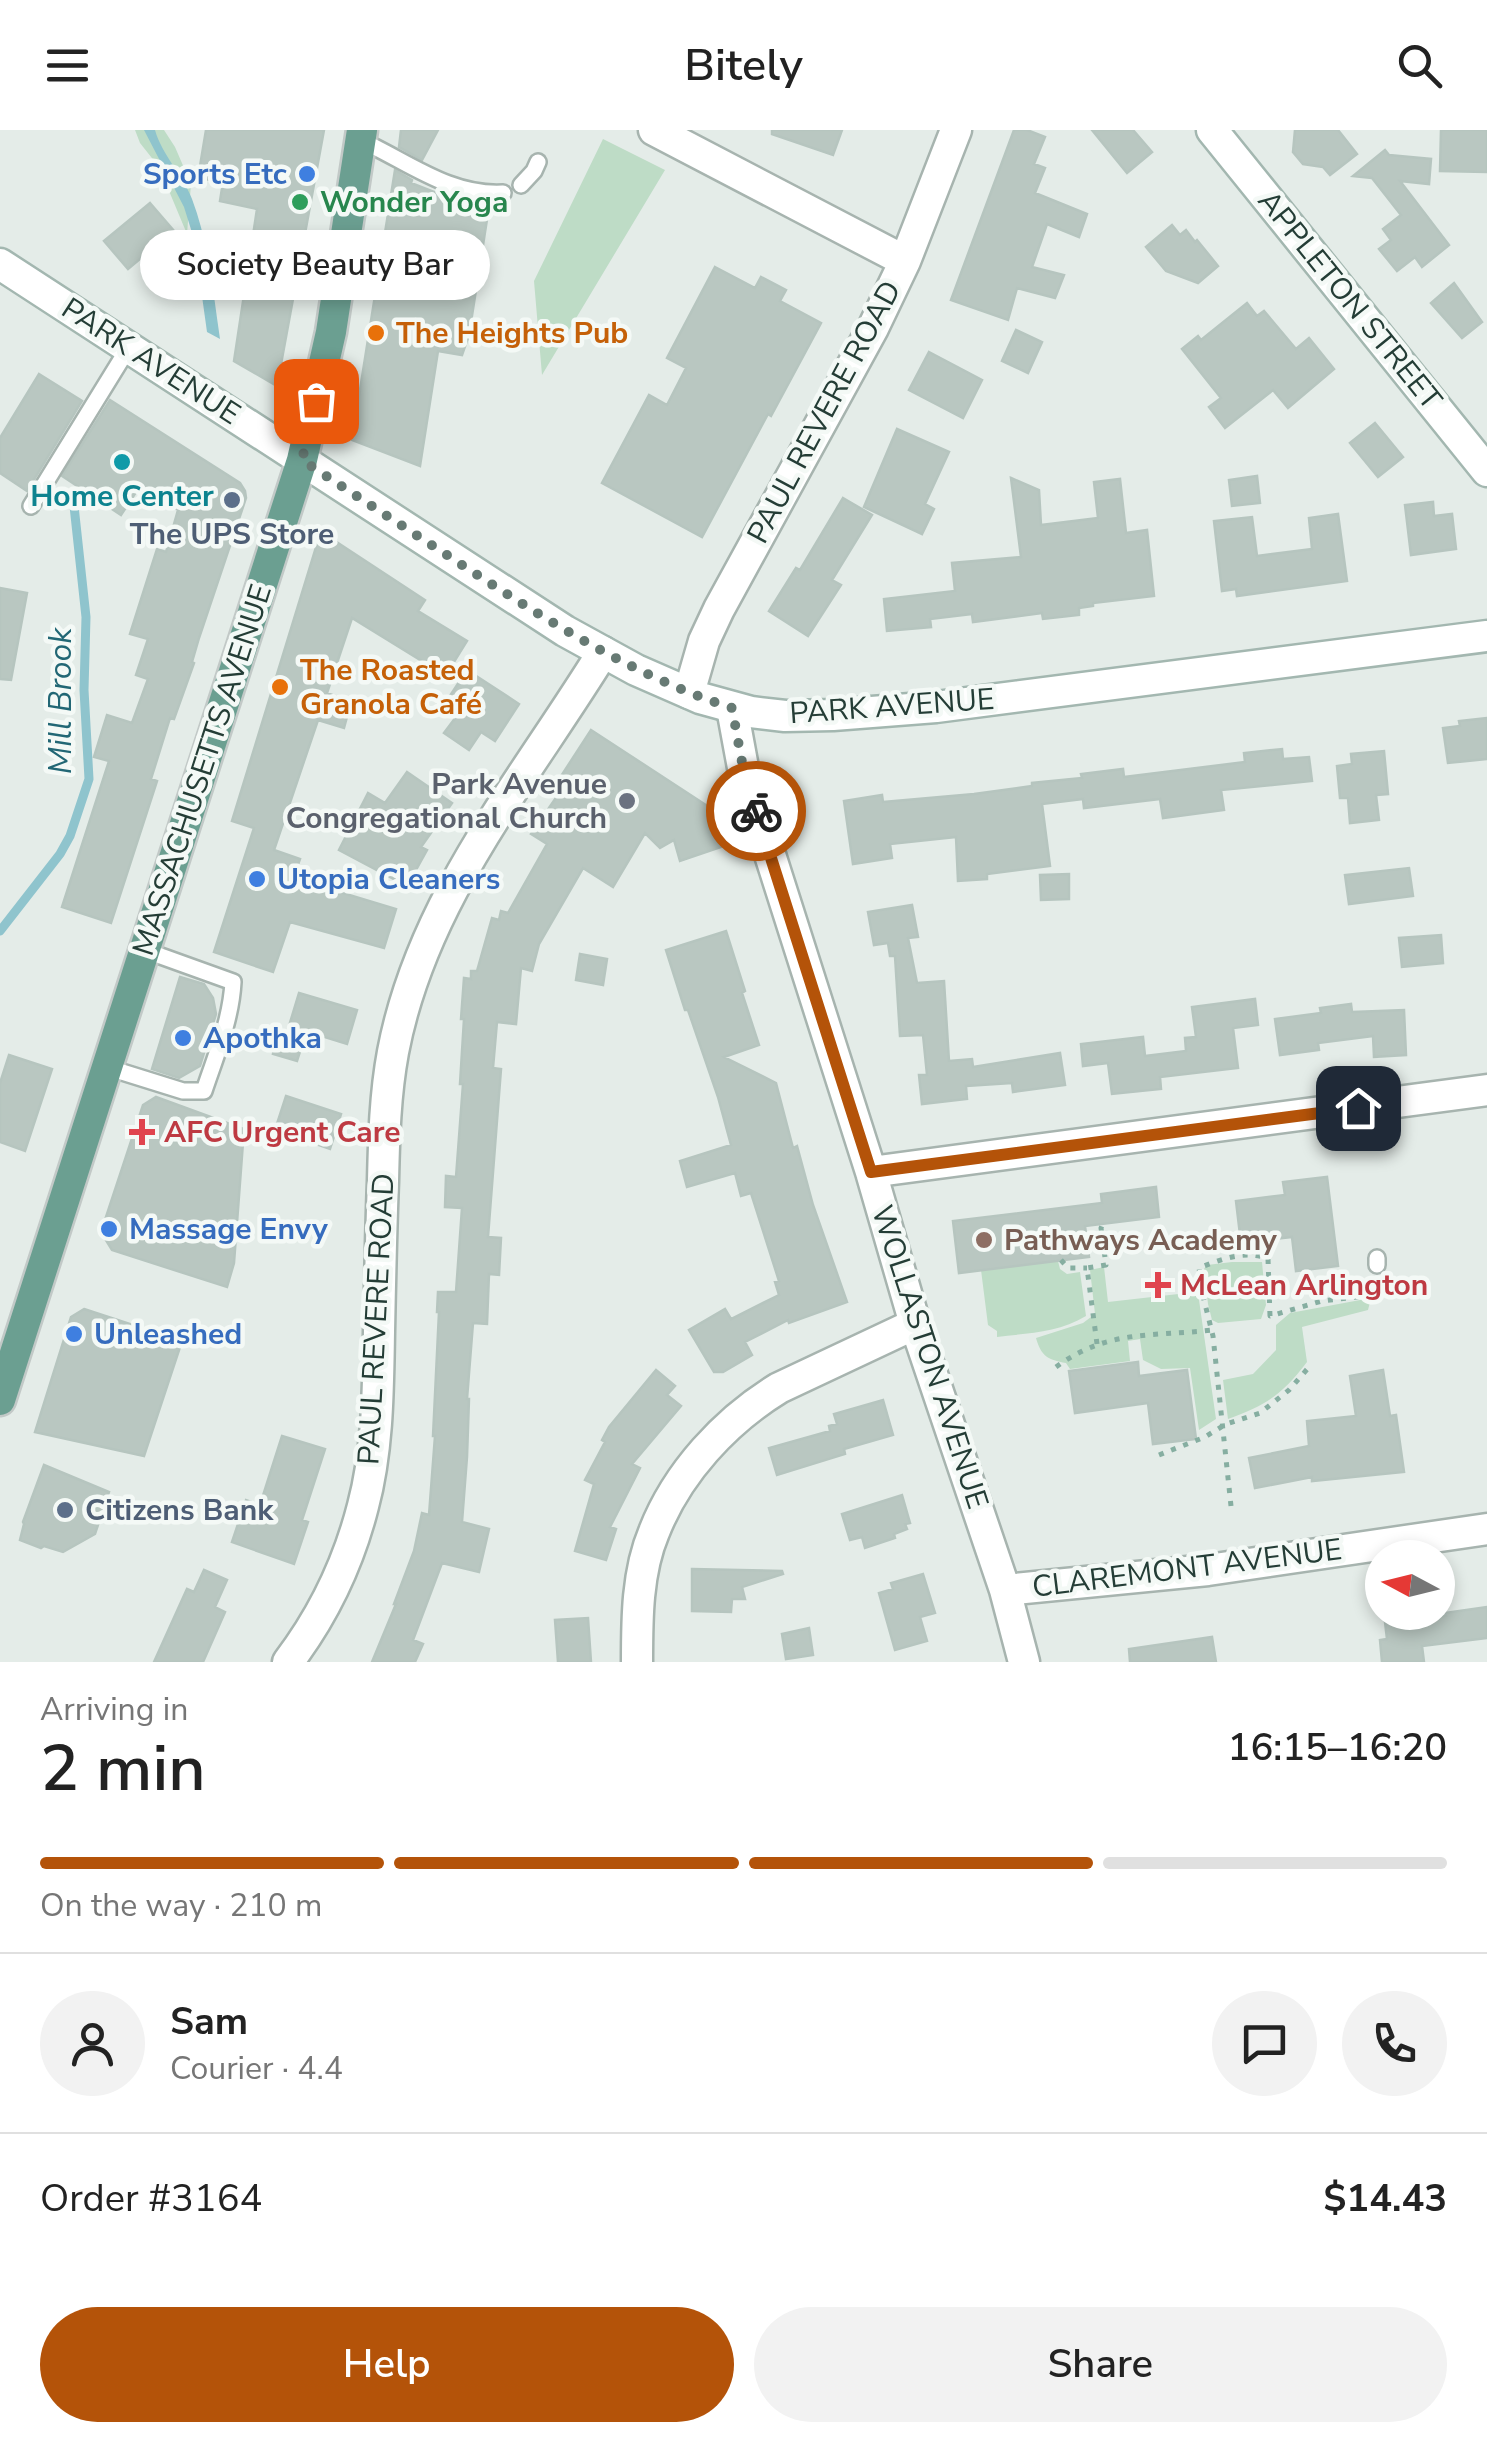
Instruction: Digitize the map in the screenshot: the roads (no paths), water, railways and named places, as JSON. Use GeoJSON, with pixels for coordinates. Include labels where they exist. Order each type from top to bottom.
{"type":"FeatureCollection","features":[{"type":"Feature","properties":{"kind":"main road","name":"MASSACHUSETTS AVENUE"},"geometry":{"type":"LineString","coordinates":[[0,1400],[302,460],[331,332],[361,135]]}},
{"type":"Feature","properties":{"kind":"street"},"geometry":{"type":"LineString","coordinates":[[654,130],[906,262]]}},
{"type":"Feature","properties":{"kind":"street","name":"PAUL REVERE ROAD"},"geometry":{"type":"LineString","coordinates":[[689,693],[704,641],[719,609],[874,328],[906,262],[956,130]]}},
{"type":"Feature","properties":{"kind":"street","name":"APPLETON STREET"},"geometry":{"type":"LineString","coordinates":[[1212,130],[1487,471]]}},
{"type":"Feature","properties":{"kind":"street","name":"PARK AVENUE"},"geometry":{"type":"LineString","coordinates":[[0,264],[480,577],[603,652],[636,670],[732,708],[785,716],[889,711],[1487,636]]}},
{"type":"Feature","properties":{"kind":"street","name":"PAUL REVERE ROAD"},"geometry":{"type":"LineString","coordinates":[[288,1662],[303,1642],[350,1550],[374,1447],[385,1110],[406,996],[430,934],[465,864],[603,652]]}},
{"type":"Feature","properties":{"kind":"street","name":"WOLLASTON AVENUE"},"geometry":{"type":"LineString","coordinates":[[732,708],[744,773],[871,1172],[915,1324],[1005,1590],[1024,1662]]}},
{"type":"Feature","properties":{"kind":"street"},"geometry":{"type":"LineString","coordinates":[[871,1172],[1487,1090]]}},
{"type":"Feature","properties":{"kind":"street"},"geometry":{"type":"LineString","coordinates":[[638,1662],[640,1592],[653,1534],[684,1477],[710,1444],[779,1388],[915,1324]]}},
{"type":"Feature","properties":{"kind":"street","name":"CLAREMONT AVENUE"},"geometry":{"type":"LineString","coordinates":[[1005,1590],[1208,1570],[1487,1528]]}},
{"type":"Feature","properties":{"kind":"lane"},"geometry":{"type":"LineString","coordinates":[[361,135],[454,187],[485,194],[502,193]]}},
{"type":"Feature","properties":{"kind":"lane"},"geometry":{"type":"LineString","coordinates":[[522,185],[538,162]]}},
{"type":"Feature","properties":{"kind":"lane"},"geometry":{"type":"LineString","coordinates":[[32,506],[129,347]]}},
{"type":"Feature","properties":{"kind":"lane"},"geometry":{"type":"LineString","coordinates":[[106,1067],[183,1091],[204,1090],[220,1043],[233,982],[144,950]]}},
{"type":"Feature","properties":{"kind":"water"},"geometry":{"type":"Polygon","coordinates":[[[144,130],[155,130],[192,199],[206,251],[220,339],[207,332],[194,239],[184,207],[144,130]]]}},
{"type":"Feature","properties":{"kind":"waterway","name":"Mill Brook"},"geometry":{"type":"LineString","coordinates":[[0,931],[60,854],[89,779],[84,690],[86,617],[74,506]]}},
{"type":"Feature","properties":{"kind":"place","name":"Sports Etc"},"geometry":{"type":"Point","coordinates":[307,174]}},
{"type":"Feature","properties":{"kind":"place","name":"Wonder Yoga"},"geometry":{"type":"Point","coordinates":[300,202]}},
{"type":"Feature","properties":{"kind":"place","name":"The Heights Pub"},"geometry":{"type":"Point","coordinates":[376,333]}},
{"type":"Feature","properties":{"kind":"place","name":"Society Beauty Bar"},"geometry":{"type":"Point","coordinates":[316,401]}},
{"type":"Feature","properties":{"kind":"place","name":"Home Center"},"geometry":{"type":"Point","coordinates":[122,462]}},
{"type":"Feature","properties":{"kind":"place","name":"The UPS Store"},"geometry":{"type":"Point","coordinates":[232,500]}},
{"type":"Feature","properties":{"kind":"place","name":"The Roasted Granola Café"},"geometry":{"type":"Point","coordinates":[280,687]}},
{"type":"Feature","properties":{"kind":"place","name":"Park Avenue Congregational Church"},"geometry":{"type":"Point","coordinates":[627,801]}},
{"type":"Feature","properties":{"kind":"place","name":"Utopia Cleaners"},"geometry":{"type":"Point","coordinates":[257,879]}},
{"type":"Feature","properties":{"kind":"place","name":"Apothka"},"geometry":{"type":"Point","coordinates":[183,1038]}},
{"type":"Feature","properties":{"kind":"place","name":"AFC Urgent Care"},"geometry":{"type":"Point","coordinates":[142,1132]}},
{"type":"Feature","properties":{"kind":"place","name":"Massage Envy"},"geometry":{"type":"Point","coordinates":[109,1229]}},
{"type":"Feature","properties":{"kind":"place","name":"Pathways Academy"},"geometry":{"type":"Point","coordinates":[984,1240]}},
{"type":"Feature","properties":{"kind":"place","name":"McLean Arlington"},"geometry":{"type":"Point","coordinates":[1158,1285]}},
{"type":"Feature","properties":{"kind":"place","name":"Unleashed"},"geometry":{"type":"Point","coordinates":[74,1334]}},
{"type":"Feature","properties":{"kind":"place","name":"Citizens Bank"},"geometry":{"type":"Point","coordinates":[65,1510]}}]}
